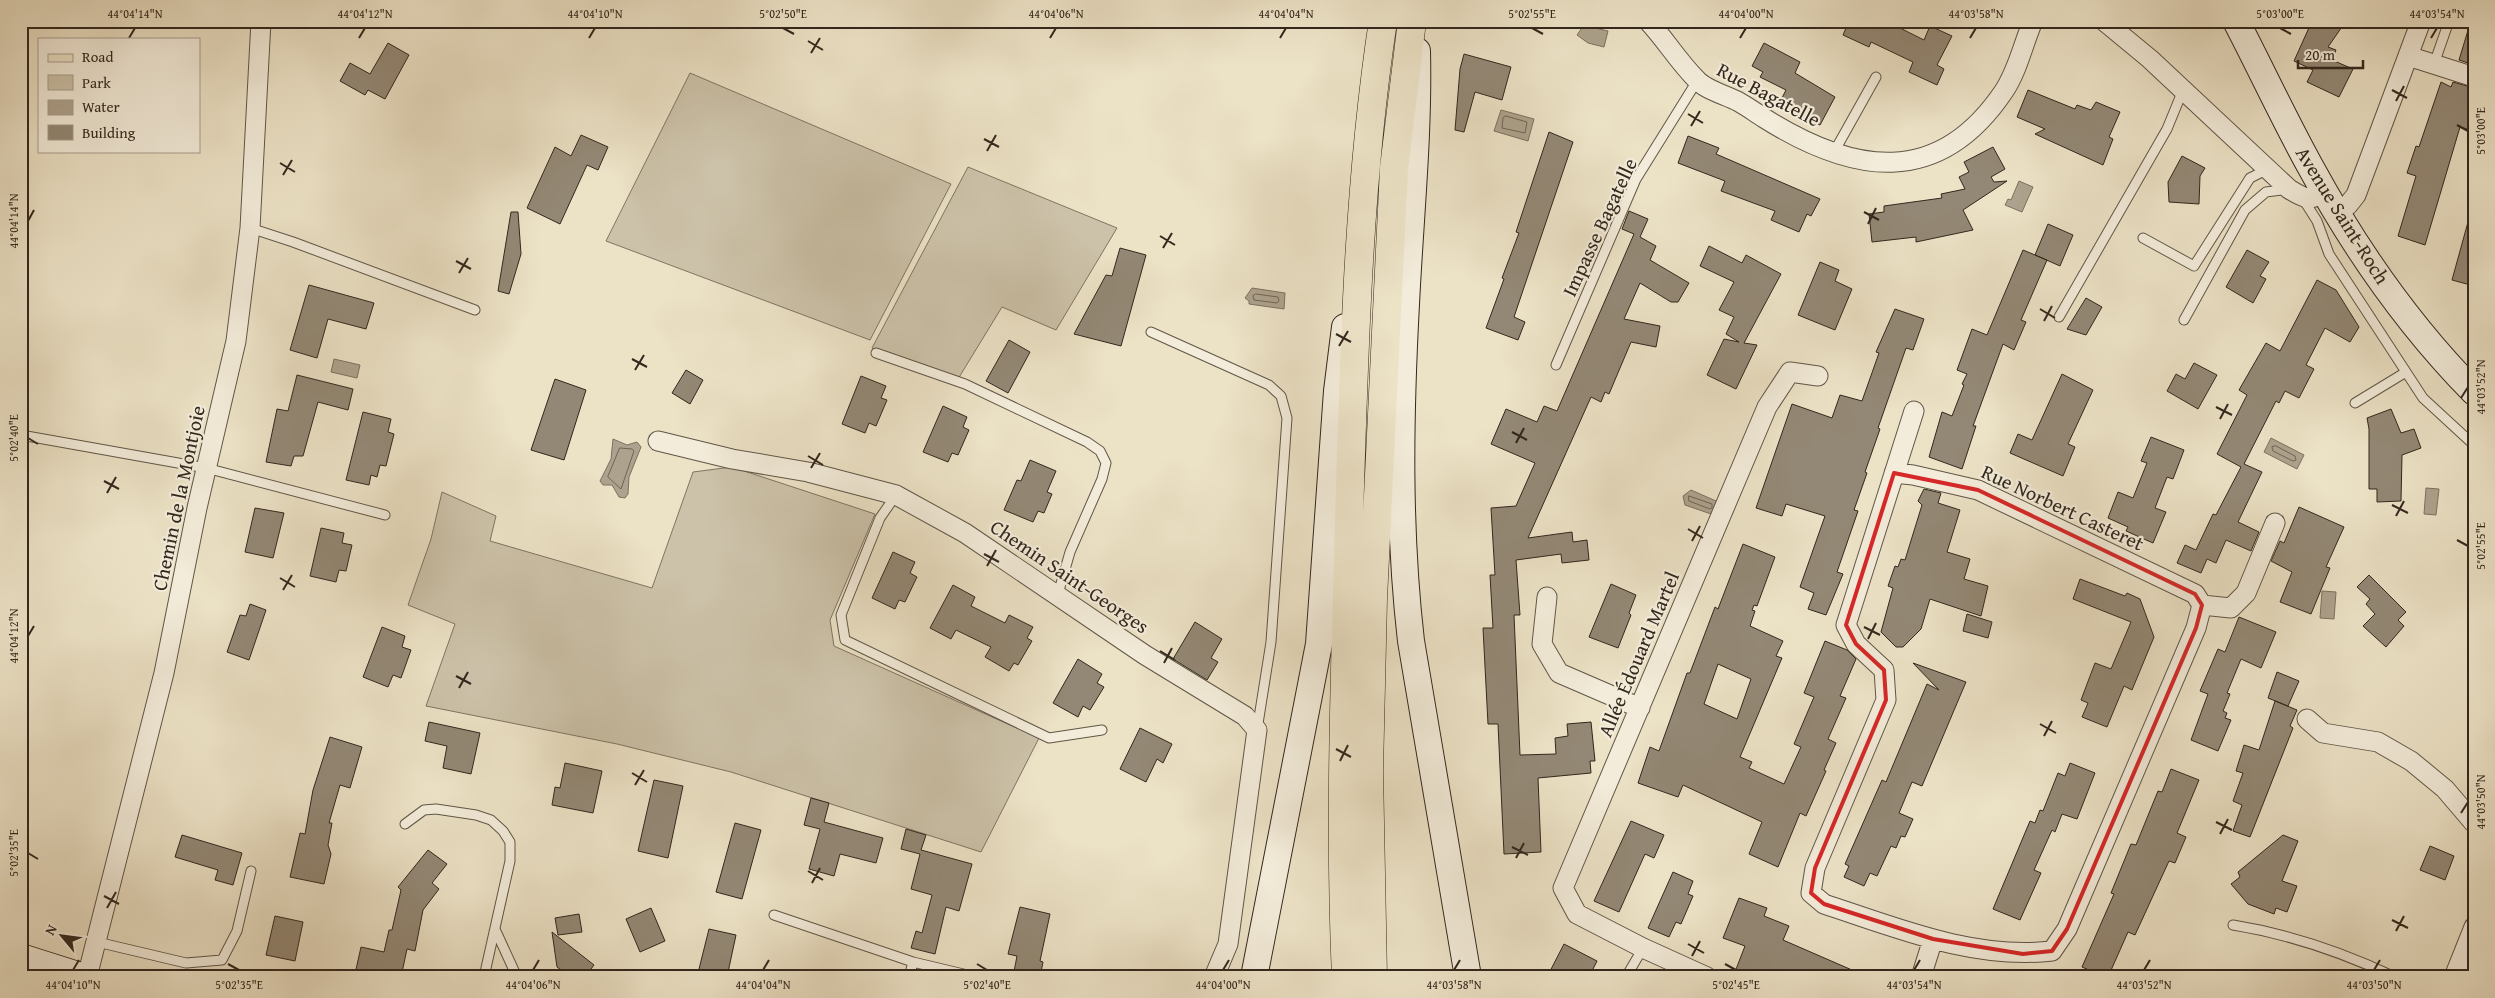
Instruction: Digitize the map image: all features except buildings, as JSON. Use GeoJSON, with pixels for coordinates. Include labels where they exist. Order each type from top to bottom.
{"type":"FeatureCollection","features":[{"type":"Feature","properties":{"kind":"main road"},"geometry":{"type":"LineString","coordinates":[[1254,977],[1318,644],[1337,391],[1383,21]]}},
{"type":"Feature","properties":{"kind":"main road"},"geometry":{"type":"LineString","coordinates":[[1373,977],[1369,771],[1374,589],[1394,168],[1412,21]]}},
{"type":"Feature","properties":{"kind":"main road"},"geometry":{"type":"LineString","coordinates":[[1417,21],[1418,110],[1406,305],[1400,449],[1402,552],[1410,641],[1468,977]]}},
{"type":"Feature","properties":{"kind":"main road","name":"Avenue Saint-Roch"},"geometry":{"type":"LineString","coordinates":[[2236,21],[2310,166],[2314,198],[2452,370],[2474,392]]}},
{"type":"Feature","properties":{"kind":"main road"},"geometry":{"type":"LineString","coordinates":[[1346,977],[1342,891],[1342,782],[1353,385],[1368,148]]}},
{"type":"Feature","properties":{"kind":"main road"},"geometry":{"type":"LineString","coordinates":[[21,957],[86,977]]}},
{"type":"Feature","properties":{"kind":"street","name":"Chemin de la Montjoie"},"geometry":{"type":"LineString","coordinates":[[86,977],[97,942],[164,672],[206,468],[236,341],[250,228],[260,21]]}},
{"type":"Feature","properties":{"kind":"street","name":"Rue Bagatelle"},"geometry":{"type":"LineString","coordinates":[[1648,21],[1666,40],[1697,81],[1739,102],[1791,135],[1834,152],[1867,162],[1908,162],[1930,156],[1963,135],[1985,116],[2005,89],[2033,21]]}},
{"type":"Feature","properties":{"kind":"street"},"geometry":{"type":"LineString","coordinates":[[2104,21],[2183,90],[2268,169],[2314,198],[2348,205],[2356,195],[2421,21]]}},
{"type":"Feature","properties":{"kind":"street"},"geometry":{"type":"LineString","coordinates":[[2408,56],[2474,77]]}},
{"type":"Feature","properties":{"kind":"street","name":"Allée Édouard Martel"},"geometry":{"type":"LineString","coordinates":[[1643,948],[1577,914],[1563,888],[1767,407],[1790,372],[1818,376]]}},
{"type":"Feature","properties":{"kind":"street"},"geometry":{"type":"LineString","coordinates":[[1914,411],[1846,625],[1856,644],[1884,670],[1886,700],[1815,868],[1811,893],[1824,904],[1933,940],[2023,954],[2052,951],[2067,929],[2196,628],[2202,605],[2231,608],[2246,594],[2275,523]]}},
{"type":"Feature","properties":{"kind":"street","name":"Chemin Saint-Georges"},"geometry":{"type":"LineString","coordinates":[[658,441],[732,459],[808,472],[896,495],[965,533],[1145,654],[1245,716],[1257,730]]}},
{"type":"Feature","properties":{"kind":"street","name":"Rue Norbert Casteret"},"geometry":{"type":"LineString","coordinates":[[1894,473],[1913,475],[1978,490],[2195,594],[2202,605]]}},
{"type":"Feature","properties":{"kind":"street"},"geometry":{"type":"LineString","coordinates":[[1547,597],[1542,644],[1559,673],[1640,708]]}},
{"type":"Feature","properties":{"kind":"street"},"geometry":{"type":"LineString","coordinates":[[2307,719],[2323,733],[2378,742],[2411,761],[2445,789],[2474,823]]}},
{"type":"Feature","properties":{"kind":"street"},"geometry":{"type":"LineString","coordinates":[[1214,977],[1228,944],[1257,730]]}},
{"type":"Feature","properties":{"kind":"street"},"geometry":{"type":"LineString","coordinates":[[2454,977],[2472,936]]}},
{"type":"Feature","properties":{"kind":"street"},"geometry":{"type":"LineString","coordinates":[[1921,977],[1933,940]]}},
{"type":"Feature","properties":{"kind":"street"},"geometry":{"type":"LineString","coordinates":[[1643,948],[1707,977]]}},
{"type":"Feature","properties":{"kind":"lane"},"geometry":{"type":"LineString","coordinates":[[2434,64],[2449,21]]}},
{"type":"Feature","properties":{"kind":"lane"},"geometry":{"type":"LineString","coordinates":[[1834,152],[1876,77]]}},
{"type":"Feature","properties":{"kind":"lane","name":"Impasse Bagatelle"},"geometry":{"type":"LineString","coordinates":[[1556,365],[1636,179],[1697,81]]}},
{"type":"Feature","properties":{"kind":"lane"},"geometry":{"type":"LineString","coordinates":[[2058,317],[2167,128],[2183,90]]}},
{"type":"Feature","properties":{"kind":"lane"},"geometry":{"type":"LineString","coordinates":[[2144,238],[2194,266],[2250,178],[2268,169]]}},
{"type":"Feature","properties":{"kind":"lane"},"geometry":{"type":"LineString","coordinates":[[2184,320],[2245,210],[2266,192],[2314,198],[2317,221],[2329,254],[2423,398],[2474,445]]}},
{"type":"Feature","properties":{"kind":"lane"},"geometry":{"type":"LineString","coordinates":[[250,228],[475,310]]}},
{"type":"Feature","properties":{"kind":"lane"},"geometry":{"type":"LineString","coordinates":[[1151,332],[1269,385],[1281,396],[1287,418],[1271,642],[1257,730]]}},
{"type":"Feature","properties":{"kind":"lane"},"geometry":{"type":"LineString","coordinates":[[876,353],[965,384],[1087,442],[1100,451],[1106,463],[1102,479],[1070,552],[1058,594]]}},
{"type":"Feature","properties":{"kind":"lane"},"geometry":{"type":"LineString","coordinates":[[2355,404],[2406,372]]}},
{"type":"Feature","properties":{"kind":"lane"},"geometry":{"type":"LineString","coordinates":[[21,435],[206,468],[385,515]]}},
{"type":"Feature","properties":{"kind":"lane"},"geometry":{"type":"LineString","coordinates":[[896,495],[880,518],[840,615],[845,640],[1049,738],[1102,730]]}},
{"type":"Feature","properties":{"kind":"lane"},"geometry":{"type":"LineString","coordinates":[[405,824],[424,810],[436,808],[476,815],[491,820],[503,831],[510,842],[510,860],[484,977]]}},
{"type":"Feature","properties":{"kind":"lane"},"geometry":{"type":"LineString","coordinates":[[97,942],[186,964],[222,960],[237,932],[251,870]]}},
{"type":"Feature","properties":{"kind":"lane"},"geometry":{"type":"LineString","coordinates":[[774,915],[913,962],[976,977]]}},
{"type":"Feature","properties":{"kind":"lane"},"geometry":{"type":"LineString","coordinates":[[2233,925],[2321,947],[2362,962],[2395,977]]}},
{"type":"Feature","properties":{"kind":"lane"},"geometry":{"type":"LineString","coordinates":[[495,929],[517,977]]}},
{"type":"Feature","properties":{"kind":"lane"},"geometry":{"type":"LineString","coordinates":[[1626,977],[1643,948]]}},
{"type":"Feature","properties":{"kind":"lane"},"geometry":{"type":"LineString","coordinates":[[909,977],[913,962]]}},
{"type":"Feature","properties":{"kind":"highlighted area"},"geometry":{"type":"Polygon","coordinates":[[[1894,473],[1978,490],[2195,594],[2202,605],[2196,628],[2067,929],[2052,951],[2023,954],[1933,939],[1824,904],[1811,893],[1815,868],[1886,700],[1884,670],[1856,644],[1846,625],[1894,473]]]}},
{"type":"Feature","properties":{"kind":"green space"},"geometry":{"type":"Polygon","coordinates":[[[690,73],[951,184],[870,340],[606,241],[690,73]]]}},
{"type":"Feature","properties":{"kind":"green space"},"geometry":{"type":"Polygon","coordinates":[[[968,167],[1117,228],[1056,330],[1002,307],[958,379],[872,348],[968,167]]]}},
{"type":"Feature","properties":{"kind":"green space"},"geometry":{"type":"Polygon","coordinates":[[[732,467],[875,514],[830,620],[834,646],[1039,738],[981,852],[731,772],[617,744],[426,706],[455,624],[408,605],[431,539],[442,492],[496,516],[490,541],[652,588],[693,472],[732,467]]]}},
{"type":"Feature","properties":{"kind":"water"},"geometry":{"type":"Polygon","coordinates":[[[1586,22],[1595,28],[1608,31],[1604,47],[1588,43],[1577,35],[1586,22]]]}},
{"type":"Feature","properties":{"kind":"water"},"geometry":{"type":"Polygon","coordinates":[[[1501,110],[1534,119],[1528,141],[1494,131],[1501,110]]]}},
{"type":"Feature","properties":{"kind":"water"},"geometry":{"type":"Polygon","coordinates":[[[2019,181],[2033,187],[2022,212],[2005,205],[2008,199],[2011,200],[2019,181]]]}},
{"type":"Feature","properties":{"kind":"water"},"geometry":{"type":"Polygon","coordinates":[[[1252,288],[1285,293],[1284,309],[1249,304],[1249,301],[1245,298],[1252,288]]]}},
{"type":"Feature","properties":{"kind":"water"},"geometry":{"type":"Polygon","coordinates":[[[334,359],[360,365],[357,378],[331,372],[334,359]]]}},
{"type":"Feature","properties":{"kind":"water"},"geometry":{"type":"Polygon","coordinates":[[[2271,438],[2304,455],[2297,469],[2264,452],[2271,438]]]}},
{"type":"Feature","properties":{"kind":"water"},"geometry":{"type":"Polygon","coordinates":[[[613,439],[627,445],[637,442],[641,447],[629,477],[628,494],[625,498],[619,497],[612,485],[603,485],[600,481],[611,459],[613,439]]]}},
{"type":"Feature","properties":{"kind":"water"},"geometry":{"type":"Polygon","coordinates":[[[2426,488],[2439,489],[2436,515],[2424,514],[2426,488]]]}},
{"type":"Feature","properties":{"kind":"water"},"geometry":{"type":"Polygon","coordinates":[[[1691,490],[1716,501],[1718,504],[1711,514],[1685,505],[1683,496],[1691,490]]]}},
{"type":"Feature","properties":{"kind":"water"},"geometry":{"type":"Polygon","coordinates":[[[2322,591],[2336,592],[2334,619],[2320,618],[2322,591]]]}}]}
